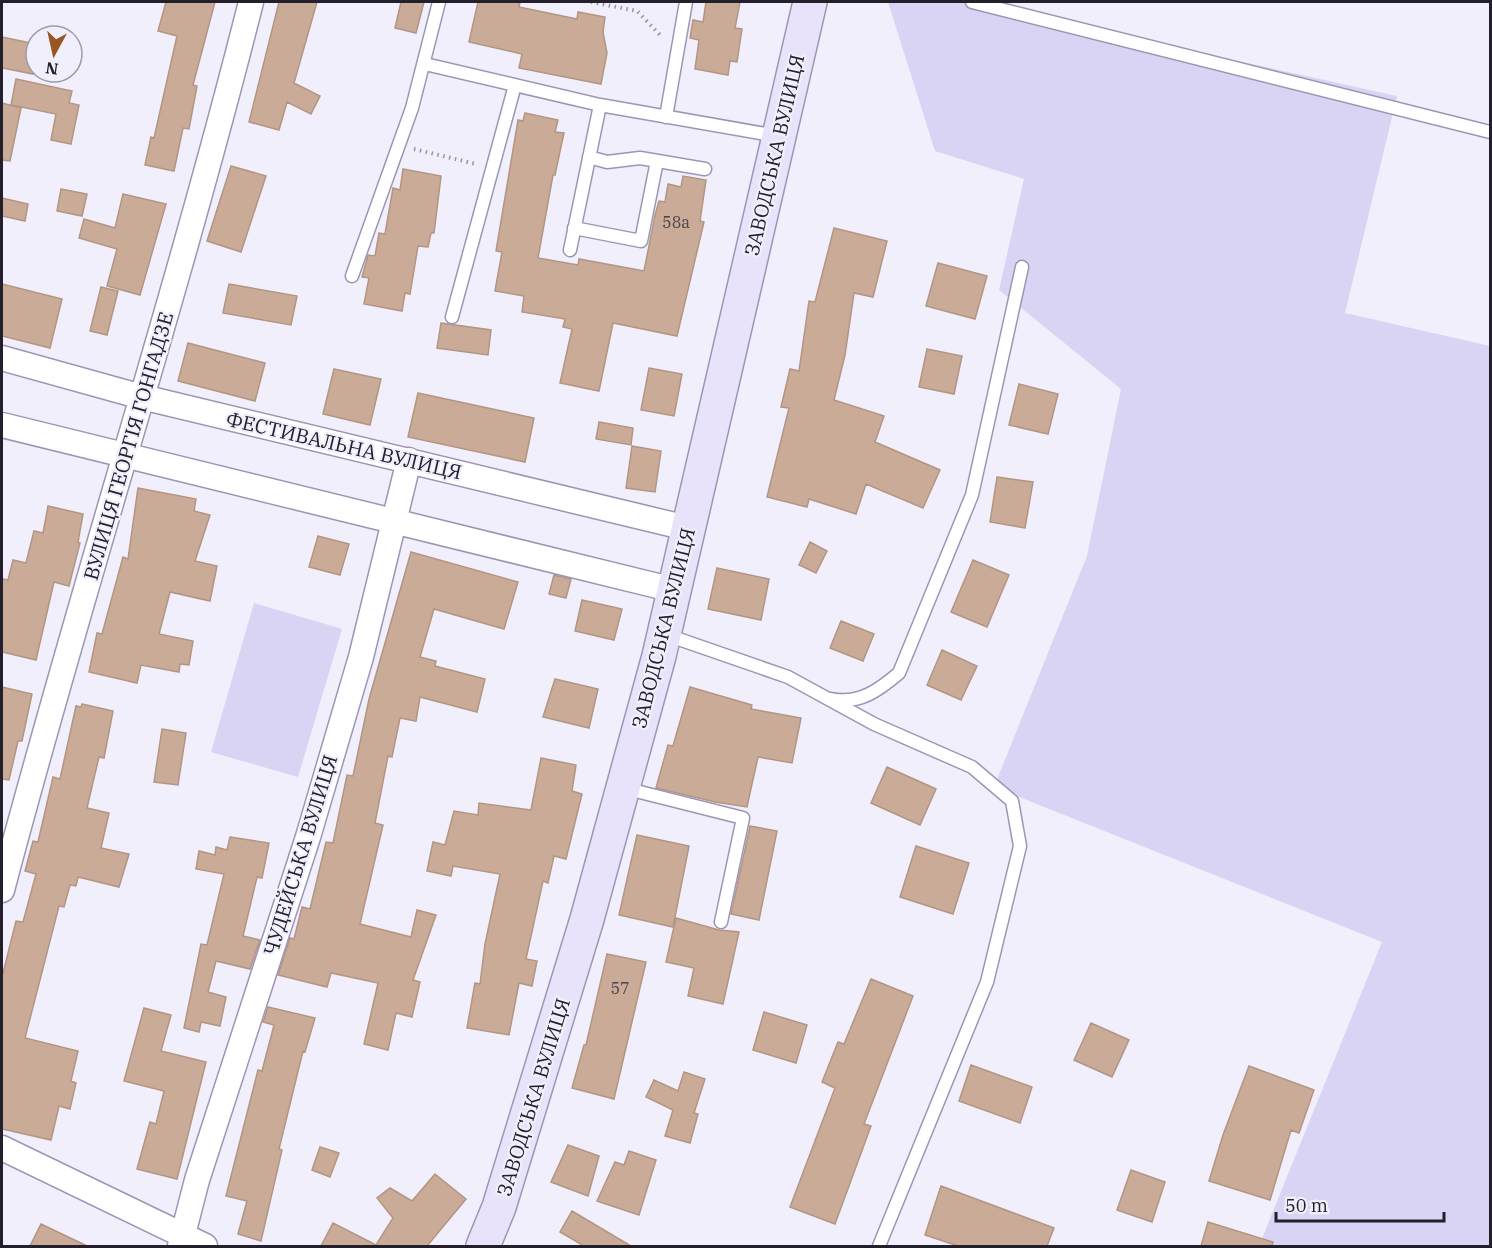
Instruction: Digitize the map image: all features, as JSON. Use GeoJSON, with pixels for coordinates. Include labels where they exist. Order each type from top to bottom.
{"type":"FeatureCollection","features":[{"type":"Feature","properties":{"kind":"main road","name":"ЗАВОДСЬКА ВУЛИЦЯ"},"geometry":{"type":"LineString","coordinates":[[483,1246],[499,1207],[580,942],[664,634],[810,2]]}},
{"type":"Feature","properties":{"kind":"street","name":"ВУЛИЦЯ ГЕОРГІЯ ГОНГАДЗЕ"},"geometry":{"type":"LineString","coordinates":[[2,890],[54,694],[126,458],[252,2]]}},
{"type":"Feature","properties":{"kind":"street","name":"ФЕСТИВАЛЬНА ВУЛИЦЯ"},"geometry":{"type":"LineString","coordinates":[[2,358],[142,397],[687,528]]}},
{"type":"Feature","properties":{"kind":"street"},"geometry":{"type":"LineString","coordinates":[[2,425],[126,458],[674,590]]}},
{"type":"Feature","properties":{"kind":"street","name":"ЧУДЕЙСЬКА ВУЛИЦЯ"},"geometry":{"type":"LineString","coordinates":[[182,1241],[197,1180],[324,780],[360,657],[409,460]]}},
{"type":"Feature","properties":{"kind":"street"},"geometry":{"type":"LineString","coordinates":[[2,1148],[182,1241],[205,1246]]}},
{"type":"Feature","properties":{"kind":"lane"},"geometry":{"type":"LineString","coordinates":[[352,276],[397,144],[412,108],[439,2]]}},
{"type":"Feature","properties":{"kind":"lane"},"geometry":{"type":"LineString","coordinates":[[666,117],[686,2]]}},
{"type":"Feature","properties":{"kind":"lane"},"geometry":{"type":"LineString","coordinates":[[972,2],[1491,132]]}},
{"type":"Feature","properties":{"kind":"lane"},"geometry":{"type":"LineString","coordinates":[[425,64],[600,105],[778,136]]}},
{"type":"Feature","properties":{"kind":"lane"},"geometry":{"type":"LineString","coordinates":[[452,317],[515,85]]}},
{"type":"Feature","properties":{"kind":"lane"},"geometry":{"type":"LineString","coordinates":[[570,249],[600,105]]}},
{"type":"Feature","properties":{"kind":"lane"},"geometry":{"type":"LineString","coordinates":[[589,157],[607,162],[640,158],[705,169]]}},
{"type":"Feature","properties":{"kind":"lane"},"geometry":{"type":"LineString","coordinates":[[574,228],[641,241],[657,161]]}},
{"type":"Feature","properties":{"kind":"lane"},"geometry":{"type":"LineString","coordinates":[[819,695],[834,700],[851,700],[877,692],[899,673],[972,495],[1022,267]]}},
{"type":"Feature","properties":{"kind":"lane"},"geometry":{"type":"LineString","coordinates":[[664,634],[788,676],[874,724],[972,767],[1012,801],[1020,846],[987,982],[879,1246]]}},
{"type":"Feature","properties":{"kind":"lane"},"geometry":{"type":"LineString","coordinates":[[623,788],[743,818],[721,922]]}},
{"type":"Feature","properties":{"kind":"path"},"geometry":{"type":"LineString","coordinates":[[591,2],[637,11],[677,53]]}},
{"type":"Feature","properties":{"kind":"path"},"geometry":{"type":"LineString","coordinates":[[397,144],[491,168]]}},
{"type":"Feature","properties":{"kind":"shaded area"},"geometry":{"type":"Polygon","coordinates":[[[888,2],[969,2],[1397,96],[1345,313],[1490,346],[1490,1246],[1259,1246],[1382,942],[994,787],[1087,556],[1121,389],[999,290],[1024,179],[935,151],[888,2]]]}},
{"type":"Feature","properties":{"kind":"shaded area"},"geometry":{"type":"Polygon","coordinates":[[[254,603],[342,629],[298,777],[211,752],[254,603]]]}},
{"type":"Feature","properties":{"kind":"building"},"geometry":{"type":"Polygon","coordinates":[[[166,2],[215,2],[193,85],[197,86],[189,129],[183,128],[174,171],[145,165],[151,137],[154,138],[177,36],[158,31],[166,2]]]}},
{"type":"Feature","properties":{"kind":"building"},"geometry":{"type":"Polygon","coordinates":[[[279,2],[317,2],[294,83],[320,96],[311,114],[287,102],[279,130],[249,122],[279,2]]]}},
{"type":"Feature","properties":{"kind":"building"},"geometry":{"type":"Polygon","coordinates":[[[401,2],[424,2],[416,33],[395,28],[401,2]]]}},
{"type":"Feature","properties":{"kind":"building"},"geometry":{"type":"Polygon","coordinates":[[[478,2],[520,2],[519,7],[577,19],[578,12],[605,17],[603,32],[607,53],[601,84],[519,68],[522,54],[469,42],[478,2]]]}},
{"type":"Feature","properties":{"kind":"building"},"geometry":{"type":"Polygon","coordinates":[[[706,2],[740,2],[735,28],[742,29],[737,62],[730,61],[728,75],[695,69],[699,40],[690,38],[693,20],[703,22],[706,2]]]}},
{"type":"Feature","properties":{"kind":"building"},"geometry":{"type":"Polygon","coordinates":[[[2,37],[24,42],[24,72],[2,68],[2,37]]]}},
{"type":"Feature","properties":{"kind":"building"},"geometry":{"type":"Polygon","coordinates":[[[16,79],[24,81],[24,84],[39,84],[72,91],[69,103],[79,105],[71,144],[51,140],[56,114],[11,105],[16,79]]]}},
{"type":"Feature","properties":{"kind":"building"},"geometry":{"type":"Polygon","coordinates":[[[2,103],[21,108],[10,161],[2,160],[2,103]]]}},
{"type":"Feature","properties":{"kind":"building"},"geometry":{"type":"Polygon","coordinates":[[[525,113],[558,120],[555,132],[564,133],[555,175],[553,175],[538,258],[578,265],[579,259],[644,271],[655,215],[659,201],[665,202],[668,184],[681,187],[683,176],[706,180],[700,221],[704,222],[677,336],[613,323],[599,391],[560,383],[572,329],[563,327],[565,319],[522,312],[524,296],[495,291],[502,252],[496,251],[518,120],[523,121],[525,113]]]}},
{"type":"Feature","properties":{"kind":"building"},"geometry":{"type":"Polygon","coordinates":[[[231,166],[266,176],[241,252],[207,241],[231,166]]]}},
{"type":"Feature","properties":{"kind":"building"},"geometry":{"type":"Polygon","coordinates":[[[403,169],[441,176],[434,233],[431,233],[428,247],[418,246],[410,294],[405,293],[402,311],[364,304],[369,278],[362,277],[368,255],[375,256],[379,233],[385,234],[393,188],[400,190],[403,169]]]}},
{"type":"Feature","properties":{"kind":"building"},"geometry":{"type":"Polygon","coordinates":[[[61,189],[87,194],[82,216],[57,211],[61,189]]]}},
{"type":"Feature","properties":{"kind":"building"},"geometry":{"type":"Polygon","coordinates":[[[123,194],[166,204],[140,295],[107,286],[117,249],[79,238],[84,219],[115,228],[123,194]]]}},
{"type":"Feature","properties":{"kind":"building"},"geometry":{"type":"Polygon","coordinates":[[[2,198],[28,204],[25,221],[2,216],[2,198]]]}},
{"type":"Feature","properties":{"kind":"building"},"geometry":{"type":"Polygon","coordinates":[[[834,228],[887,241],[873,297],[854,293],[845,355],[834,400],[884,416],[875,442],[940,470],[923,508],[866,484],[856,514],[809,499],[807,507],[767,497],[789,408],[781,407],[790,369],[799,371],[809,301],[815,302],[834,228]]]}},
{"type":"Feature","properties":{"kind":"building"},"geometry":{"type":"Polygon","coordinates":[[[938,263],[987,276],[975,319],[926,306],[938,263]]]}},
{"type":"Feature","properties":{"kind":"building"},"geometry":{"type":"Polygon","coordinates":[[[2,284],[62,299],[50,348],[2,336],[2,284]]]}},
{"type":"Feature","properties":{"kind":"building"},"geometry":{"type":"Polygon","coordinates":[[[229,284],[297,296],[291,325],[223,313],[229,284]]]}},
{"type":"Feature","properties":{"kind":"building"},"geometry":{"type":"Polygon","coordinates":[[[101,287],[118,291],[107,335],[90,331],[101,287]]]}},
{"type":"Feature","properties":{"kind":"building"},"geometry":{"type":"Polygon","coordinates":[[[441,323],[491,330],[488,355],[437,348],[441,323]]]}},
{"type":"Feature","properties":{"kind":"building"},"geometry":{"type":"Polygon","coordinates":[[[188,343],[265,363],[255,401],[178,381],[188,343]]]}},
{"type":"Feature","properties":{"kind":"building"},"geometry":{"type":"Polygon","coordinates":[[[927,349],[962,356],[954,394],[919,387],[927,349]]]}},
{"type":"Feature","properties":{"kind":"building"},"geometry":{"type":"Polygon","coordinates":[[[649,368],[682,374],[674,416],[641,410],[649,368]]]}},
{"type":"Feature","properties":{"kind":"building"},"geometry":{"type":"Polygon","coordinates":[[[334,369],[381,379],[370,425],[323,414],[334,369]]]}},
{"type":"Feature","properties":{"kind":"building"},"geometry":{"type":"Polygon","coordinates":[[[1019,384],[1058,394],[1048,434],[1009,425],[1019,384]]]}},
{"type":"Feature","properties":{"kind":"building"},"geometry":{"type":"Polygon","coordinates":[[[418,393],[534,418],[525,462],[408,437],[418,393]]]}},
{"type":"Feature","properties":{"kind":"building"},"geometry":{"type":"Polygon","coordinates":[[[599,422],[633,428],[631,445],[596,439],[599,422]]]}},
{"type":"Feature","properties":{"kind":"building"},"geometry":{"type":"Polygon","coordinates":[[[632,446],[661,451],[655,492],[626,488],[632,446]]]}},
{"type":"Feature","properties":{"kind":"building"},"geometry":{"type":"Polygon","coordinates":[[[997,477],[1033,482],[1025,528],[990,522],[997,477]]]}},
{"type":"Feature","properties":{"kind":"building"},"geometry":{"type":"Polygon","coordinates":[[[138,488],[196,499],[194,511],[210,515],[195,561],[217,566],[210,601],[170,592],[159,634],[193,641],[189,665],[180,664],[179,672],[141,665],[137,683],[89,672],[97,633],[102,634],[123,557],[128,559],[138,488]]]}},
{"type":"Feature","properties":{"kind":"building"},"geometry":{"type":"Polygon","coordinates":[[[48,506],[83,514],[78,542],[80,543],[69,586],[54,582],[36,660],[2,652],[2,579],[8,580],[13,560],[26,563],[34,531],[43,533],[48,506]]]}},
{"type":"Feature","properties":{"kind":"building"},"geometry":{"type":"Polygon","coordinates":[[[318,536],[349,544],[340,575],[309,567],[318,536]]]}},
{"type":"Feature","properties":{"kind":"building"},"geometry":{"type":"Polygon","coordinates":[[[810,542],[827,551],[816,573],[799,565],[810,542]]]}},
{"type":"Feature","properties":{"kind":"building"},"geometry":{"type":"Polygon","coordinates":[[[411,552],[518,582],[504,629],[434,609],[420,657],[436,661],[435,666],[485,679],[477,712],[420,697],[416,721],[400,718],[392,757],[388,756],[375,823],[383,825],[360,924],[411,937],[417,910],[436,915],[413,980],[420,982],[412,1017],[396,1013],[388,1050],[364,1044],[378,983],[331,973],[327,987],[278,975],[290,938],[294,939],[302,907],[310,909],[326,842],[333,843],[347,775],[353,776],[369,699],[411,552]]]}},
{"type":"Feature","properties":{"kind":"building"},"geometry":{"type":"Polygon","coordinates":[[[973,560],[1009,575],[987,627],[951,612],[973,560]]]}},
{"type":"Feature","properties":{"kind":"building"},"geometry":{"type":"Polygon","coordinates":[[[717,568],[769,579],[761,620],[708,609],[717,568]]]}},
{"type":"Feature","properties":{"kind":"building"},"geometry":{"type":"Polygon","coordinates":[[[554,575],[571,579],[566,598],[549,594],[554,575]]]}},
{"type":"Feature","properties":{"kind":"building"},"geometry":{"type":"Polygon","coordinates":[[[582,600],[622,609],[614,640],[575,631],[582,600]]]}},
{"type":"Feature","properties":{"kind":"building"},"geometry":{"type":"Polygon","coordinates":[[[841,621],[874,634],[863,661],[830,648],[841,621]]]}},
{"type":"Feature","properties":{"kind":"building"},"geometry":{"type":"Polygon","coordinates":[[[942,650],[977,666],[961,700],[927,685],[942,650]]]}},
{"type":"Feature","properties":{"kind":"building"},"geometry":{"type":"Polygon","coordinates":[[[555,679],[598,689],[589,728],[543,717],[555,679]]]}},
{"type":"Feature","properties":{"kind":"building"},"geometry":{"type":"Polygon","coordinates":[[[2,687],[32,694],[22,741],[18,741],[9,780],[2,779],[2,687]]]}},
{"type":"Feature","properties":{"kind":"building"},"geometry":{"type":"Polygon","coordinates":[[[690,687],[752,705],[751,709],[801,718],[792,763],[758,757],[747,807],[656,788],[668,745],[673,746],[690,687]]]}},
{"type":"Feature","properties":{"kind":"building"},"geometry":{"type":"Polygon","coordinates":[[[82,704],[113,711],[104,758],[99,757],[87,808],[109,813],[101,848],[129,854],[119,887],[78,877],[76,886],[70,885],[64,907],[59,906],[25,1038],[78,1051],[71,1081],[76,1083],[70,1109],[59,1106],[51,1140],[2,1129],[2,977],[16,921],[23,922],[36,874],[25,871],[33,841],[38,842],[53,777],[60,779],[76,706],[81,707],[82,704]]]}},
{"type":"Feature","properties":{"kind":"building"},"geometry":{"type":"Polygon","coordinates":[[[162,729],[186,733],[178,785],[154,782],[162,729]]]}},
{"type":"Feature","properties":{"kind":"building"},"geometry":{"type":"Polygon","coordinates":[[[541,758],[576,765],[572,791],[582,794],[566,859],[554,856],[548,883],[543,881],[526,959],[537,961],[532,986],[519,983],[509,1035],[467,1028],[475,983],[480,984],[485,944],[500,874],[453,866],[451,876],[427,871],[433,842],[445,845],[454,811],[478,815],[479,803],[531,810],[541,758]]]}},
{"type":"Feature","properties":{"kind":"building"},"geometry":{"type":"Polygon","coordinates":[[[887,767],[936,789],[920,825],[871,803],[887,767]]]}},
{"type":"Feature","properties":{"kind":"building"},"geometry":{"type":"Polygon","coordinates":[[[750,826],[777,831],[759,920],[731,914],[750,826]]]}},
{"type":"Feature","properties":{"kind":"building"},"geometry":{"type":"Polygon","coordinates":[[[637,835],[689,846],[673,927],[619,915],[637,835]]]}},
{"type":"Feature","properties":{"kind":"building"},"geometry":{"type":"Polygon","coordinates":[[[230,837],[269,843],[262,878],[257,877],[243,936],[260,940],[250,969],[216,961],[208,992],[226,997],[220,1026],[201,1022],[199,1032],[184,1028],[201,944],[207,945],[224,874],[196,869],[199,851],[215,855],[216,847],[227,850],[230,837]]]}},
{"type":"Feature","properties":{"kind":"building"},"geometry":{"type":"Polygon","coordinates":[[[916,846],[969,863],[953,914],[900,897],[916,846]]]}},
{"type":"Feature","properties":{"kind":"building"},"geometry":{"type":"Polygon","coordinates":[[[676,918],[719,930],[739,932],[723,1004],[688,996],[694,968],[666,962],[676,918]]]}},
{"type":"Feature","properties":{"kind":"building"},"geometry":{"type":"Polygon","coordinates":[[[607,954],[646,962],[614,1099],[572,1088],[584,1045],[586,1045],[607,954]]]}},
{"type":"Feature","properties":{"kind":"building"},"geometry":{"type":"Polygon","coordinates":[[[871,979],[913,996],[864,1124],[871,1126],[835,1224],[790,1207],[835,1088],[822,1082],[838,1042],[844,1044],[871,979]]]}},
{"type":"Feature","properties":{"kind":"building"},"geometry":{"type":"Polygon","coordinates":[[[268,1007],[315,1018],[305,1052],[303,1051],[279,1149],[282,1150],[261,1241],[238,1234],[247,1201],[226,1196],[258,1070],[262,1071],[274,1025],[263,1022],[268,1007]]]}},
{"type":"Feature","properties":{"kind":"building"},"geometry":{"type":"Polygon","coordinates":[[[144,1008],[171,1015],[161,1051],[206,1062],[177,1179],[137,1169],[150,1122],[156,1124],[164,1091],[124,1081],[144,1008]]]}},
{"type":"Feature","properties":{"kind":"building"},"geometry":{"type":"Polygon","coordinates":[[[764,1012],[807,1025],[796,1063],[753,1050],[764,1012]]]}},
{"type":"Feature","properties":{"kind":"building"},"geometry":{"type":"Polygon","coordinates":[[[1091,1023],[1129,1040],[1112,1077],[1074,1060],[1091,1023]]]}},
{"type":"Feature","properties":{"kind":"building"},"geometry":{"type":"Polygon","coordinates":[[[971,1065],[1032,1087],[1020,1123],[959,1101],[971,1065]]]}},
{"type":"Feature","properties":{"kind":"building"},"geometry":{"type":"Polygon","coordinates":[[[1249,1066],[1314,1090],[1299,1133],[1291,1130],[1270,1200],[1209,1181],[1223,1135],[1249,1066]]]}},
{"type":"Feature","properties":{"kind":"building"},"geometry":{"type":"Polygon","coordinates":[[[684,1072],[705,1079],[694,1113],[698,1114],[690,1143],[665,1136],[673,1110],[646,1097],[654,1080],[678,1091],[684,1072]]]}},
{"type":"Feature","properties":{"kind":"building"},"geometry":{"type":"Polygon","coordinates":[[[568,1145],[599,1156],[588,1196],[551,1182],[568,1145]]]}},
{"type":"Feature","properties":{"kind":"building"},"geometry":{"type":"Polygon","coordinates":[[[320,1147],[339,1153],[330,1177],[312,1170],[320,1147]]]}},
{"type":"Feature","properties":{"kind":"building"},"geometry":{"type":"Polygon","coordinates":[[[629,1151],[656,1160],[639,1215],[597,1201],[615,1162],[624,1165],[629,1151]]]}},
{"type":"Feature","properties":{"kind":"building"},"geometry":{"type":"Polygon","coordinates":[[[1131,1170],[1165,1182],[1152,1222],[1117,1210],[1131,1170]]]}},
{"type":"Feature","properties":{"kind":"building"},"geometry":{"type":"Polygon","coordinates":[[[435,1174],[466,1199],[427,1246],[321,1246],[333,1223],[376,1245],[393,1218],[377,1198],[390,1188],[412,1201],[435,1174]]]}},
{"type":"Feature","properties":{"kind":"building"},"geometry":{"type":"Polygon","coordinates":[[[941,1186],[1054,1228],[1047,1246],[958,1246],[925,1235],[941,1186]]]}},
{"type":"Feature","properties":{"kind":"building"},"geometry":{"type":"Polygon","coordinates":[[[572,1211],[631,1246],[584,1246],[560,1232],[572,1211]]]}},
{"type":"Feature","properties":{"kind":"building"},"geometry":{"type":"Polygon","coordinates":[[[1208,1222],[1273,1242],[1272,1246],[1201,1246],[1208,1222]]]}},
{"type":"Feature","properties":{"kind":"building"},"geometry":{"type":"Polygon","coordinates":[[[41,1224],[87,1246],[30,1246],[41,1224]]]}}]}
